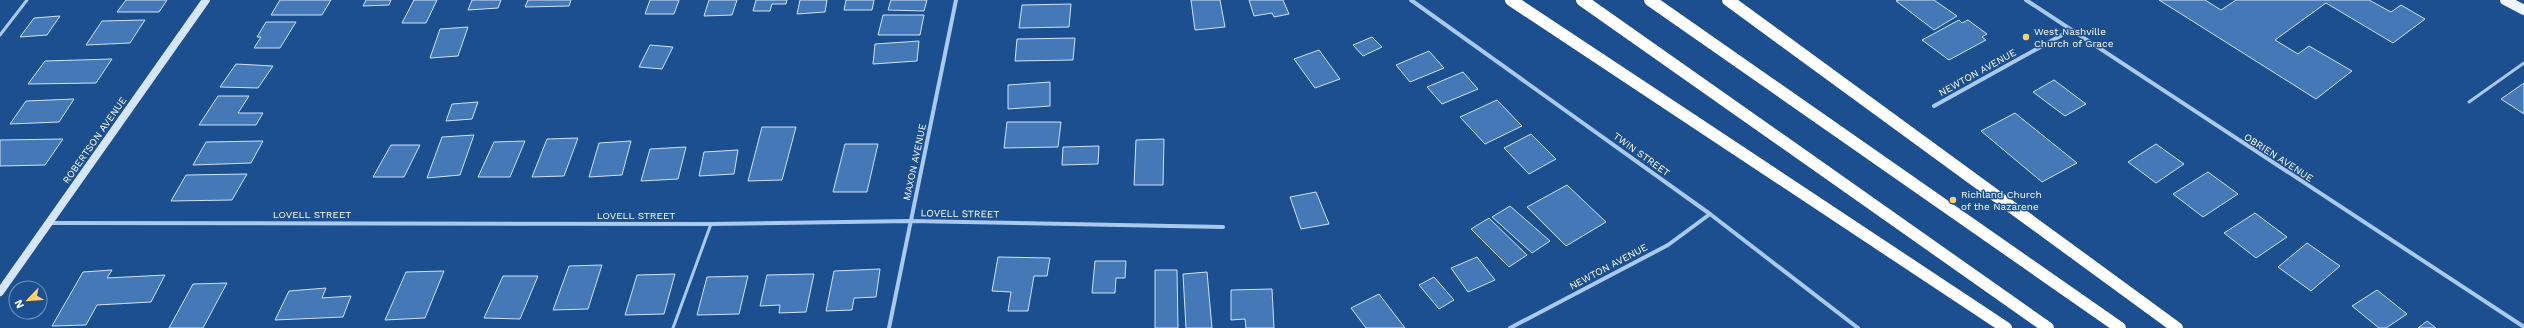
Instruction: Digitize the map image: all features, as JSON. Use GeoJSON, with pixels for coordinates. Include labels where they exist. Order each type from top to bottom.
{"type":"FeatureCollection","features":[{"type":"Feature","properties":{"kind":"highway"},"geometry":{"type":"LineString","coordinates":[[1511,0],[2006,328]]}},
{"type":"Feature","properties":{"kind":"highway"},"geometry":{"type":"LineString","coordinates":[[1582,0],[2048,328]]}},
{"type":"Feature","properties":{"kind":"highway"},"geometry":{"type":"LineString","coordinates":[[1650,0],[2120,328]]}},
{"type":"Feature","properties":{"kind":"highway"},"geometry":{"type":"LineString","coordinates":[[1728,0],[2177,328]]}},
{"type":"Feature","properties":{"kind":"main road"},"geometry":{"type":"LineString","coordinates":[[2505,0],[2524,10]]}},
{"type":"Feature","properties":{"kind":"street","name":"ROBERTSON AVENUE"},"geometry":{"type":"LineString","coordinates":[[0,292],[206,0]]}},
{"type":"Feature","properties":{"kind":"street","name":"MAXON AVENUE"},"geometry":{"type":"LineString","coordinates":[[889,328],[956,0]]}},
{"type":"Feature","properties":{"kind":"street","name":"TWIN STREET"},"geometry":{"type":"LineString","coordinates":[[1411,0],[1710,214],[1858,328]]}},
{"type":"Feature","properties":{"kind":"street","name":"OBRIEN AVENUE"},"geometry":{"type":"LineString","coordinates":[[2026,0],[2524,327]]}},
{"type":"Feature","properties":{"kind":"street","name":"NEWTON AVENUE"},"geometry":{"type":"LineString","coordinates":[[1934,106],[2071,30]]}},
{"type":"Feature","properties":{"kind":"street","name":"NEWTON AVENUE"},"geometry":{"type":"LineString","coordinates":[[1510,328],[1668,245],[1710,214]]}},
{"type":"Feature","properties":{"kind":"street","name":"LOVELL STREET"},"geometry":{"type":"LineString","coordinates":[[48,222],[711,224],[910,221],[1223,227]]}},
{"type":"Feature","properties":{"kind":"lane"},"geometry":{"type":"LineString","coordinates":[[0,35],[27,0]]}},
{"type":"Feature","properties":{"kind":"lane"},"geometry":{"type":"LineString","coordinates":[[2469,102],[2524,63]]}},
{"type":"Feature","properties":{"kind":"lane"},"geometry":{"type":"LineString","coordinates":[[674,328],[711,224]]}},
{"type":"Feature","properties":{"kind":"building"},"geometry":{"type":"Polygon","coordinates":[[[126,0],[167,0],[159,12],[117,12],[126,0]]]}},
{"type":"Feature","properties":{"kind":"building"},"geometry":{"type":"Polygon","coordinates":[[[280,0],[331,0],[322,15],[271,15],[280,0]]]}},
{"type":"Feature","properties":{"kind":"building"},"geometry":{"type":"Polygon","coordinates":[[[366,0],[391,0],[389,5],[363,6],[366,0]]]}},
{"type":"Feature","properties":{"kind":"building"},"geometry":{"type":"Polygon","coordinates":[[[414,0],[437,0],[426,23],[402,23],[414,0]]]}},
{"type":"Feature","properties":{"kind":"building"},"geometry":{"type":"Polygon","coordinates":[[[472,0],[501,0],[498,8],[468,10],[472,0]]]}},
{"type":"Feature","properties":{"kind":"building"},"geometry":{"type":"Polygon","coordinates":[[[528,0],[571,0],[569,6],[525,7],[528,0]]]}},
{"type":"Feature","properties":{"kind":"building"},"geometry":{"type":"Polygon","coordinates":[[[650,0],[679,0],[674,14],[645,14],[650,0]]]}},
{"type":"Feature","properties":{"kind":"building"},"geometry":{"type":"Polygon","coordinates":[[[709,0],[737,0],[732,15],[704,16],[709,0]]]}},
{"type":"Feature","properties":{"kind":"building"},"geometry":{"type":"Polygon","coordinates":[[[756,0],[787,0],[786,4],[772,4],[770,11],[753,11],[756,0]]]}},
{"type":"Feature","properties":{"kind":"building"},"geometry":{"type":"Polygon","coordinates":[[[800,0],[827,0],[825,12],[797,14],[800,0]]]}},
{"type":"Feature","properties":{"kind":"building"},"geometry":{"type":"Polygon","coordinates":[[[846,0],[874,0],[872,10],[844,10],[846,0]]]}},
{"type":"Feature","properties":{"kind":"building"},"geometry":{"type":"Polygon","coordinates":[[[891,0],[927,0],[924,11],[888,10],[891,0]]]}},
{"type":"Feature","properties":{"kind":"building"},"geometry":{"type":"Polygon","coordinates":[[[1191,0],[1220,0],[1225,27],[1195,30],[1191,0]]]}},
{"type":"Feature","properties":{"kind":"building"},"geometry":{"type":"Polygon","coordinates":[[[1249,0],[1283,0],[1289,14],[1274,17],[1272,13],[1254,16],[1249,0]]]}},
{"type":"Feature","properties":{"kind":"building"},"geometry":{"type":"Polygon","coordinates":[[[1934,0],[1957,16],[1934,30],[1896,1],[1934,0]]]}},
{"type":"Feature","properties":{"kind":"building"},"geometry":{"type":"Polygon","coordinates":[[[2159,0],[2205,0],[2221,10],[2236,0],[2369,0],[2391,12],[2401,5],[2425,19],[2393,43],[2326,3],[2275,40],[2298,54],[2309,46],[2352,71],[2316,99],[2159,0]]]}},
{"type":"Feature","properties":{"kind":"building"},"geometry":{"type":"Polygon","coordinates":[[[1071,4],[1069,27],[1019,28],[1022,5],[1071,4]]]}},
{"type":"Feature","properties":{"kind":"building"},"geometry":{"type":"Polygon","coordinates":[[[883,15],[924,15],[920,35],[878,35],[883,15]]]}},
{"type":"Feature","properties":{"kind":"building"},"geometry":{"type":"Polygon","coordinates":[[[60,16],[47,35],[20,37],[34,18],[60,16]]]}},
{"type":"Feature","properties":{"kind":"building"},"geometry":{"type":"Polygon","coordinates":[[[145,20],[130,43],[86,45],[102,21],[145,20]]]}},
{"type":"Feature","properties":{"kind":"building"},"geometry":{"type":"Polygon","coordinates":[[[1959,20],[1962,23],[1968,20],[1987,34],[1982,37],[1986,40],[1949,60],[1922,40],[1959,20]]]}},
{"type":"Feature","properties":{"kind":"building"},"geometry":{"type":"Polygon","coordinates":[[[266,22],[296,22],[280,48],[254,48],[261,37],[257,37],[266,22]]]}},
{"type":"Feature","properties":{"kind":"building"},"geometry":{"type":"Polygon","coordinates":[[[468,27],[458,56],[430,58],[440,29],[468,27]]]}},
{"type":"Feature","properties":{"kind":"building"},"geometry":{"type":"Polygon","coordinates":[[[1372,37],[1382,47],[1363,56],[1353,45],[1372,37]]]}},
{"type":"Feature","properties":{"kind":"building"},"geometry":{"type":"Polygon","coordinates":[[[1075,38],[1073,60],[1015,61],[1017,39],[1075,38]]]}},
{"type":"Feature","properties":{"kind":"building"},"geometry":{"type":"Polygon","coordinates":[[[919,41],[917,61],[873,64],[875,44],[919,41]]]}},
{"type":"Feature","properties":{"kind":"building"},"geometry":{"type":"Polygon","coordinates":[[[650,45],[673,47],[662,69],[639,67],[650,45]]]}},
{"type":"Feature","properties":{"kind":"building"},"geometry":{"type":"Polygon","coordinates":[[[1319,50],[1340,79],[1315,88],[1294,59],[1319,50]]]}},
{"type":"Feature","properties":{"kind":"building"},"geometry":{"type":"Polygon","coordinates":[[[1429,51],[1444,68],[1410,82],[1396,65],[1429,51]]]}},
{"type":"Feature","properties":{"kind":"building"},"geometry":{"type":"Polygon","coordinates":[[[112,59],[96,83],[28,84],[45,61],[112,59]]]}},
{"type":"Feature","properties":{"kind":"building"},"geometry":{"type":"Polygon","coordinates":[[[236,64],[273,66],[258,88],[220,87],[236,64]]]}},
{"type":"Feature","properties":{"kind":"building"},"geometry":{"type":"Polygon","coordinates":[[[1463,72],[1478,89],[1442,104],[1427,87],[1463,72]]]}},
{"type":"Feature","properties":{"kind":"building"},"geometry":{"type":"Polygon","coordinates":[[[2054,80],[2086,104],[2065,116],[2033,92],[2054,80]]]}},
{"type":"Feature","properties":{"kind":"building"},"geometry":{"type":"Polygon","coordinates":[[[1050,82],[1050,106],[1008,109],[1008,85],[1050,82]]]}},
{"type":"Feature","properties":{"kind":"building"},"geometry":{"type":"Polygon","coordinates":[[[2524,83],[2524,114],[2501,99],[2524,83]]]}},
{"type":"Feature","properties":{"kind":"building"},"geometry":{"type":"Polygon","coordinates":[[[218,96],[249,96],[238,113],[263,113],[256,125],[199,125],[218,96]]]}},
{"type":"Feature","properties":{"kind":"building"},"geometry":{"type":"Polygon","coordinates":[[[74,99],[59,122],[10,124],[26,101],[74,99]]]}},
{"type":"Feature","properties":{"kind":"building"},"geometry":{"type":"Polygon","coordinates":[[[1497,100],[1522,126],[1485,144],[1460,117],[1497,100]]]}},
{"type":"Feature","properties":{"kind":"building"},"geometry":{"type":"Polygon","coordinates":[[[478,102],[472,119],[446,121],[452,104],[478,102]]]}},
{"type":"Feature","properties":{"kind":"building"},"geometry":{"type":"Polygon","coordinates":[[[2015,113],[2077,163],[2042,182],[1981,131],[2015,113]]]}},
{"type":"Feature","properties":{"kind":"building"},"geometry":{"type":"Polygon","coordinates":[[[1007,122],[1061,122],[1058,147],[1004,148],[1007,122]]]}},
{"type":"Feature","properties":{"kind":"building"},"geometry":{"type":"Polygon","coordinates":[[[762,127],[796,127],[782,180],[748,181],[762,127]]]}},
{"type":"Feature","properties":{"kind":"building"},"geometry":{"type":"Polygon","coordinates":[[[1531,134],[1556,159],[1529,174],[1504,148],[1531,134]]]}},
{"type":"Feature","properties":{"kind":"building"},"geometry":{"type":"Polygon","coordinates":[[[474,135],[460,175],[427,178],[442,137],[474,135]]]}},
{"type":"Feature","properties":{"kind":"building"},"geometry":{"type":"Polygon","coordinates":[[[578,138],[564,176],[532,177],[547,139],[578,138]]]}},
{"type":"Feature","properties":{"kind":"building"},"geometry":{"type":"Polygon","coordinates":[[[63,139],[45,165],[0,166],[0,140],[63,139]]]}},
{"type":"Feature","properties":{"kind":"building"},"geometry":{"type":"Polygon","coordinates":[[[1164,139],[1163,185],[1134,185],[1136,140],[1164,139]]]}},
{"type":"Feature","properties":{"kind":"building"},"geometry":{"type":"Polygon","coordinates":[[[263,141],[251,163],[193,165],[206,142],[263,141]]]}},
{"type":"Feature","properties":{"kind":"building"},"geometry":{"type":"Polygon","coordinates":[[[525,141],[510,177],[478,177],[494,142],[525,141]]]}},
{"type":"Feature","properties":{"kind":"building"},"geometry":{"type":"Polygon","coordinates":[[[631,141],[622,175],[589,177],[599,143],[631,141]]]}},
{"type":"Feature","properties":{"kind":"building"},"geometry":{"type":"Polygon","coordinates":[[[845,144],[878,144],[867,192],[833,192],[845,144]]]}},
{"type":"Feature","properties":{"kind":"building"},"geometry":{"type":"Polygon","coordinates":[[[2156,144],[2184,164],[2156,183],[2128,162],[2156,144]]]}},
{"type":"Feature","properties":{"kind":"building"},"geometry":{"type":"Polygon","coordinates":[[[391,145],[420,145],[404,177],[373,177],[391,145]]]}},
{"type":"Feature","properties":{"kind":"building"},"geometry":{"type":"Polygon","coordinates":[[[1099,146],[1098,164],[1062,165],[1063,147],[1099,146]]]}},
{"type":"Feature","properties":{"kind":"building"},"geometry":{"type":"Polygon","coordinates":[[[686,147],[678,179],[641,181],[650,149],[686,147]]]}},
{"type":"Feature","properties":{"kind":"building"},"geometry":{"type":"Polygon","coordinates":[[[738,150],[734,174],[699,176],[704,152],[738,150]]]}},
{"type":"Feature","properties":{"kind":"building"},"geometry":{"type":"Polygon","coordinates":[[[2208,172],[2238,194],[2203,217],[2173,194],[2208,172]]]}},
{"type":"Feature","properties":{"kind":"building"},"geometry":{"type":"Polygon","coordinates":[[[247,174],[232,200],[171,201],[186,175],[247,174]]]}},
{"type":"Feature","properties":{"kind":"building"},"geometry":{"type":"Polygon","coordinates":[[[1567,185],[1606,222],[1566,246],[1527,207],[1567,185]]]}},
{"type":"Feature","properties":{"kind":"building"},"geometry":{"type":"Polygon","coordinates":[[[1316,192],[1329,224],[1301,229],[1290,197],[1316,192]]]}},
{"type":"Feature","properties":{"kind":"building"},"geometry":{"type":"Polygon","coordinates":[[[1510,206],[1550,241],[1532,253],[1492,217],[1510,206]]]}},
{"type":"Feature","properties":{"kind":"building"},"geometry":{"type":"Polygon","coordinates":[[[2255,213],[2287,237],[2256,258],[2224,233],[2255,213]]]}},
{"type":"Feature","properties":{"kind":"building"},"geometry":{"type":"Polygon","coordinates":[[[1489,218],[1527,255],[1509,267],[1471,229],[1489,218]]]}},
{"type":"Feature","properties":{"kind":"building"},"geometry":{"type":"Polygon","coordinates":[[[2307,243],[2340,266],[2311,291],[2278,267],[2307,243]]]}},
{"type":"Feature","properties":{"kind":"building"},"geometry":{"type":"Polygon","coordinates":[[[998,257],[1050,258],[1047,276],[1034,276],[1028,311],[1008,311],[1011,292],[992,291],[998,257]]]}},
{"type":"Feature","properties":{"kind":"building"},"geometry":{"type":"Polygon","coordinates":[[[1477,257],[1495,280],[1468,292],[1451,268],[1477,257]]]}},
{"type":"Feature","properties":{"kind":"building"},"geometry":{"type":"Polygon","coordinates":[[[1095,261],[1126,261],[1125,278],[1116,278],[1115,293],[1092,293],[1095,261]]]}},
{"type":"Feature","properties":{"kind":"building"},"geometry":{"type":"Polygon","coordinates":[[[602,265],[588,309],[553,310],[569,266],[602,265]]]}},
{"type":"Feature","properties":{"kind":"building"},"geometry":{"type":"Polygon","coordinates":[[[880,269],[876,297],[854,298],[852,310],[826,311],[834,271],[880,269]]]}},
{"type":"Feature","properties":{"kind":"building"},"geometry":{"type":"Polygon","coordinates":[[[112,270],[107,278],[165,275],[151,302],[97,305],[86,325],[52,326],[83,272],[112,270]]]}},
{"type":"Feature","properties":{"kind":"building"},"geometry":{"type":"Polygon","coordinates":[[[1155,270],[1177,270],[1178,328],[1155,328],[1155,270]]]}},
{"type":"Feature","properties":{"kind":"building"},"geometry":{"type":"Polygon","coordinates":[[[444,271],[425,318],[385,320],[406,272],[444,271]]]}},
{"type":"Feature","properties":{"kind":"building"},"geometry":{"type":"Polygon","coordinates":[[[1207,272],[1212,328],[1186,328],[1183,274],[1207,272]]]}},
{"type":"Feature","properties":{"kind":"building"},"geometry":{"type":"Polygon","coordinates":[[[675,274],[664,314],[625,315],[637,275],[675,274]]]}},
{"type":"Feature","properties":{"kind":"building"},"geometry":{"type":"Polygon","coordinates":[[[814,274],[806,312],[779,313],[780,305],[760,306],[767,275],[814,274]]]}},
{"type":"Feature","properties":{"kind":"building"},"geometry":{"type":"Polygon","coordinates":[[[503,276],[538,276],[520,319],[484,318],[503,276]]]}},
{"type":"Feature","properties":{"kind":"building"},"geometry":{"type":"Polygon","coordinates":[[[748,276],[739,314],[697,315],[707,277],[748,276]]]}},
{"type":"Feature","properties":{"kind":"building"},"geometry":{"type":"Polygon","coordinates":[[[1434,277],[1454,300],[1439,309],[1419,285],[1434,277]]]}},
{"type":"Feature","properties":{"kind":"building"},"geometry":{"type":"Polygon","coordinates":[[[227,283],[203,328],[169,328],[193,284],[227,283]]]}},
{"type":"Feature","properties":{"kind":"building"},"geometry":{"type":"Polygon","coordinates":[[[326,288],[322,298],[351,296],[343,317],[275,320],[289,291],[326,288]]]}},
{"type":"Feature","properties":{"kind":"building"},"geometry":{"type":"Polygon","coordinates":[[[1272,289],[1274,328],[1246,328],[1245,319],[1231,320],[1231,290],[1272,289]]]}},
{"type":"Feature","properties":{"kind":"building"},"geometry":{"type":"Polygon","coordinates":[[[2377,290],[2407,314],[2386,328],[2379,328],[2352,306],[2377,290]]]}},
{"type":"Feature","properties":{"kind":"building"},"geometry":{"type":"Polygon","coordinates":[[[1379,294],[1405,328],[1366,328],[1351,308],[1379,294]]]}},
{"type":"Feature","properties":{"kind":"building"},"geometry":{"type":"Polygon","coordinates":[[[2427,321],[2436,328],[2418,328],[2427,321]]]}},
{"type":"Feature","properties":{"kind":"place","name":"West Nashville Church of Grace"},"geometry":{"type":"Point","coordinates":[2026,37]}},
{"type":"Feature","properties":{"kind":"place","name":"Richland Church of the Nazarene"},"geometry":{"type":"Point","coordinates":[1953,200]}}]}
